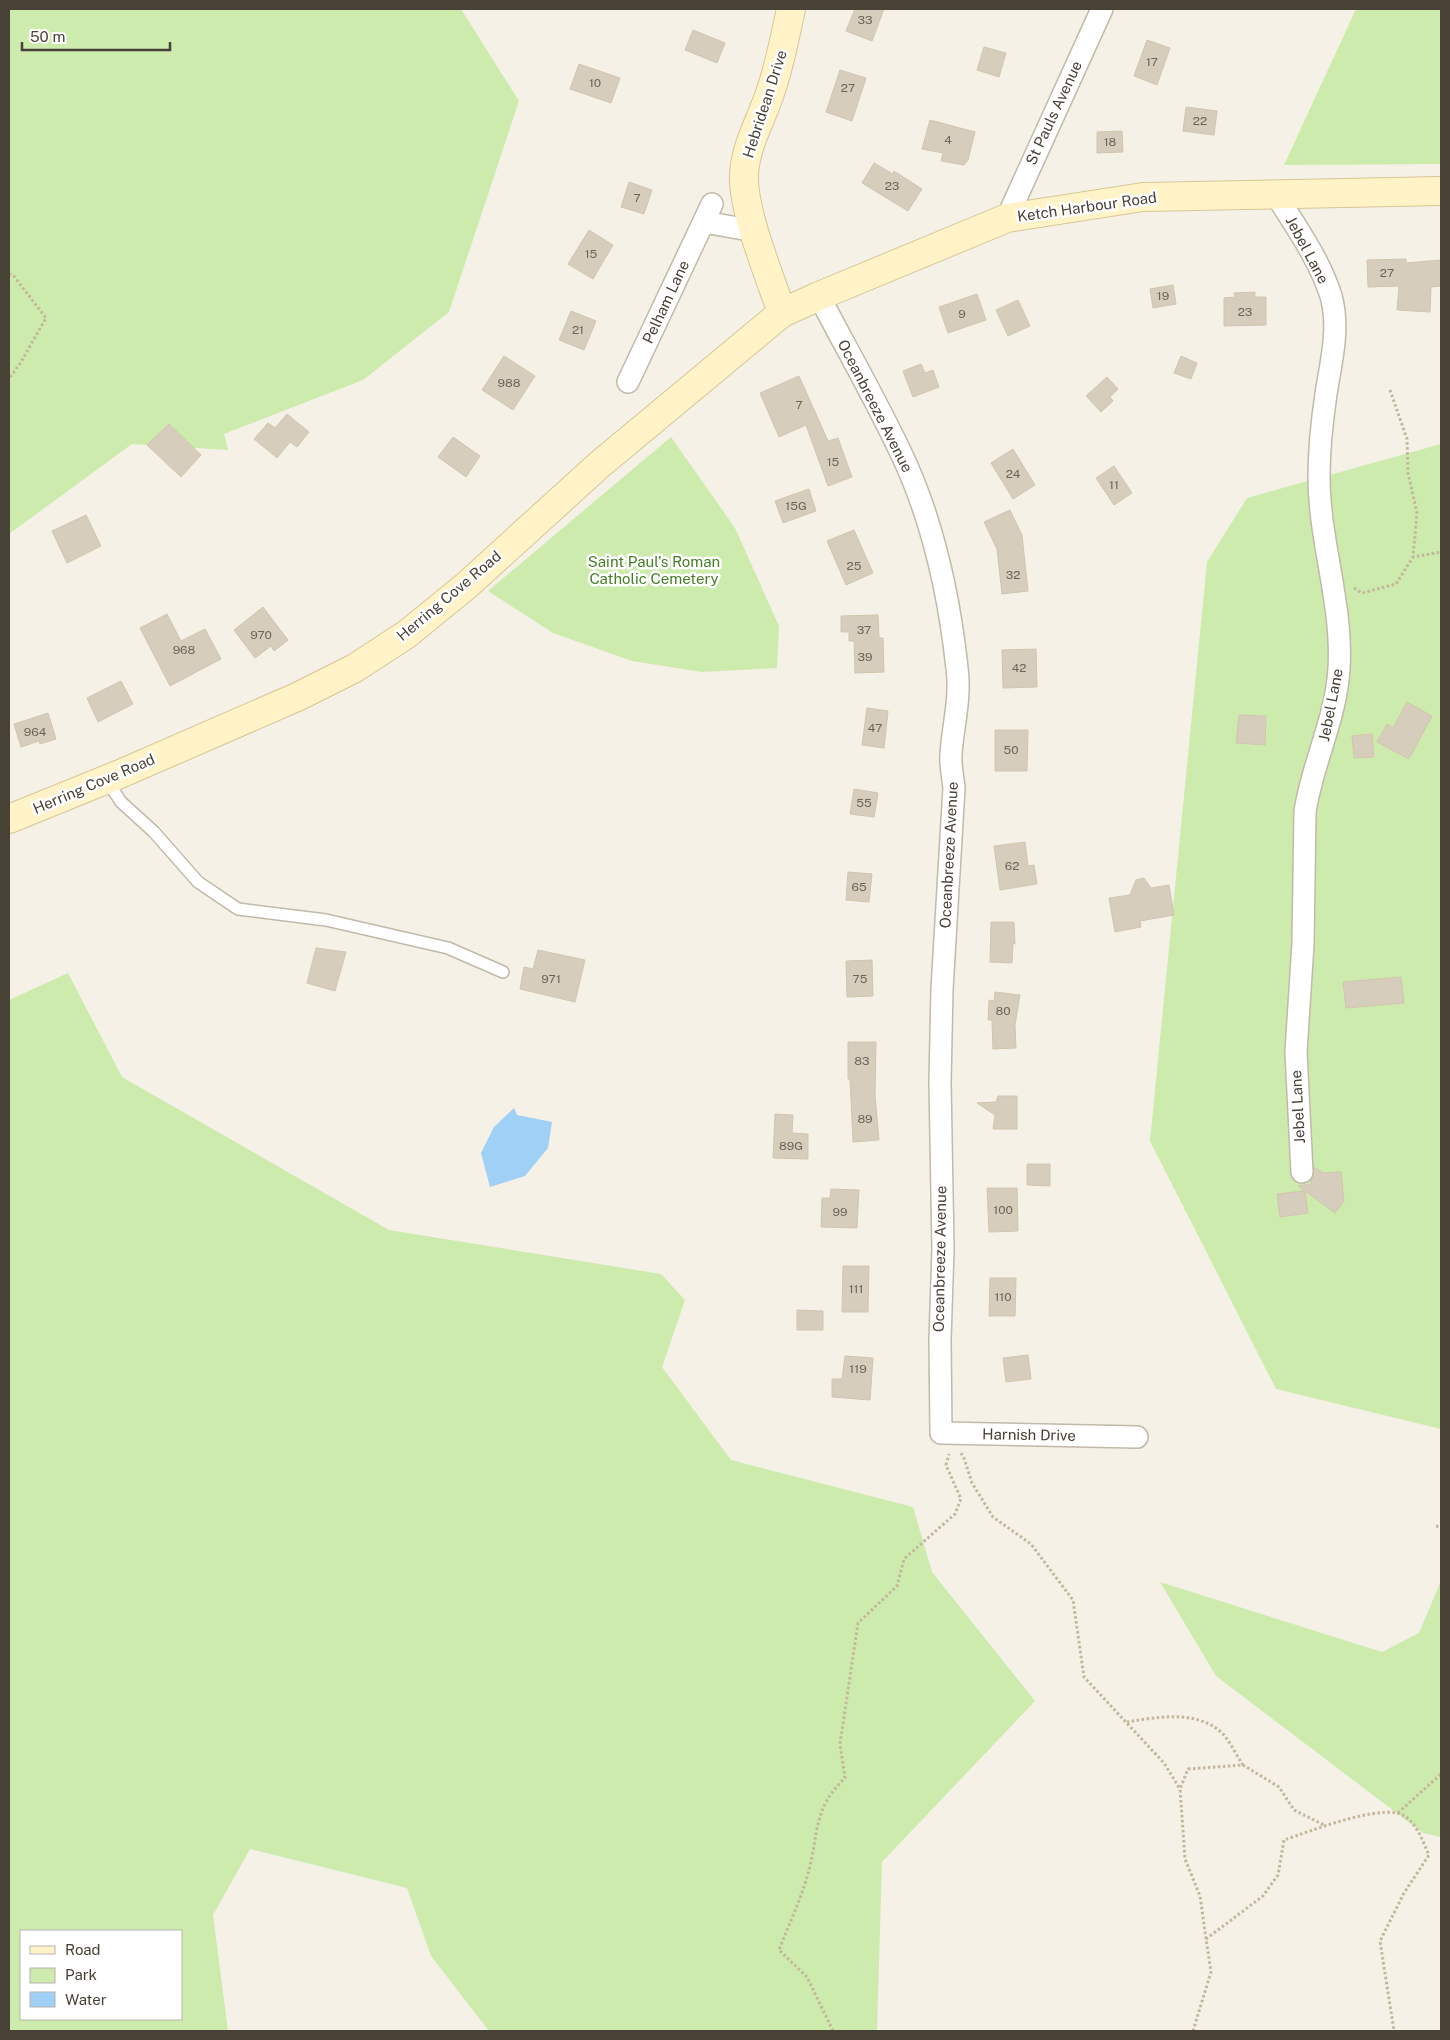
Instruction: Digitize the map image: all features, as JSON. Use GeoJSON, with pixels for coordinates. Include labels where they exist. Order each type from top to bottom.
{"type":"FeatureCollection","features":[{"type":"Feature","properties":{"kind":"main road","name":"Hebridean Drive"},"geometry":{"type":"LineString","coordinates":[[782,313],[755,231],[746,198],[744,175],[746,154],[771,92],[782,55],[791,9]]}},
{"type":"Feature","properties":{"kind":"main road","name":"Ketch Harbour Road"},"geometry":{"type":"LineString","coordinates":[[782,313],[1006,218],[1143,197],[1441,191]]}},
{"type":"Feature","properties":{"kind":"main road","name":"Herring Cove Road"},"geometry":{"type":"LineString","coordinates":[[9,819],[297,697],[354,668],[407,634],[467,585],[599,466],[782,313]]}},
{"type":"Feature","properties":{"kind":"street","name":"St Pauls Avenue"},"geometry":{"type":"LineString","coordinates":[[1006,218],[1102,9]]}},
{"type":"Feature","properties":{"kind":"street","name":"Jebel Lane"},"geometry":{"type":"LineString","coordinates":[[1275,193],[1319,266],[1331,297],[1334,315],[1334,344],[1321,435],[1319,478],[1320,502],[1339,632],[1338,680],[1328,726],[1304,812],[1303,944],[1296,1052],[1302,1172]]}},
{"type":"Feature","properties":{"kind":"street","name":"Pelham Lane"},"geometry":{"type":"LineString","coordinates":[[628,382],[708,213],[755,231]]}},
{"type":"Feature","properties":{"kind":"street","name":"Oceanbreeze Avenue"},"geometry":{"type":"LineString","coordinates":[[819,296],[902,454],[923,508],[940,564],[951,621],[958,680],[959,696],[950,756],[954,788],[942,989],[940,1082],[943,1258],[939,1413]]}},
{"type":"Feature","properties":{"kind":"street","name":"Harnish Drive"},"geometry":{"type":"LineString","coordinates":[[939,1413],[941,1433],[1137,1437]]}},
{"type":"Feature","properties":{"kind":"lane"},"geometry":{"type":"LineString","coordinates":[[105,778],[121,802],[154,832],[198,882],[238,909],[326,920],[448,948],[503,972]]}},
{"type":"Feature","properties":{"kind":"path"},"geometry":{"type":"LineString","coordinates":[[9,274],[13,275],[46,318],[22,362],[9,379]]}},
{"type":"Feature","properties":{"kind":"path"},"geometry":{"type":"LineString","coordinates":[[1332,574],[1362,593],[1396,584],[1413,557],[1417,513],[1408,473],[1407,439],[1390,390]]}},
{"type":"Feature","properties":{"kind":"path"},"geometry":{"type":"LineString","coordinates":[[1413,557],[1441,552]]}},
{"type":"Feature","properties":{"kind":"path"},"geometry":{"type":"LineString","coordinates":[[833,2031],[807,1977],[779,1950],[809,1870],[817,1824],[830,1792],[845,1778],[840,1744],[858,1623],[897,1586],[904,1560],[955,1514],[960,1499],[946,1466],[950,1451]]}},
{"type":"Feature","properties":{"kind":"path"},"geometry":{"type":"LineString","coordinates":[[958,1451],[964,1458],[972,1483],[993,1517],[1031,1544],[1072,1600],[1084,1676],[1164,1763],[1180,1789]]}},
{"type":"Feature","properties":{"kind":"path"},"geometry":{"type":"LineString","coordinates":[[1436,1526],[1441,1527]]}},
{"type":"Feature","properties":{"kind":"path"},"geometry":{"type":"LineString","coordinates":[[1126,1722],[1162,1716],[1200,1720],[1223,1735],[1242,1766],[1279,1788],[1294,1810],[1327,1826]]}},
{"type":"Feature","properties":{"kind":"path"},"geometry":{"type":"LineString","coordinates":[[1193,2031],[1211,1972],[1200,1896],[1185,1859],[1180,1789],[1188,1769],[1242,1766]]}},
{"type":"Feature","properties":{"kind":"path"},"geometry":{"type":"LineString","coordinates":[[1206,1939],[1263,1896],[1278,1875],[1284,1840],[1362,1815],[1398,1813],[1441,1774]]}},
{"type":"Feature","properties":{"kind":"path"},"geometry":{"type":"LineString","coordinates":[[1394,2031],[1380,1941],[1404,1893],[1429,1855],[1417,1828],[1398,1813]]}},
{"type":"Feature","properties":{"kind":"green space"},"geometry":{"type":"Polygon","coordinates":[[[9,9],[461,9],[519,101],[449,312],[363,380],[224,434],[228,450],[132,444],[9,534],[9,9]]]}},
{"type":"Feature","properties":{"kind":"green space"},"geometry":{"type":"Polygon","coordinates":[[[1356,9],[1441,9],[1441,164],[1284,165],[1356,9]]]}},
{"type":"Feature","properties":{"kind":"green space","name":"Saint Paul's Roman Catholic Cemetery"},"geometry":{"type":"Polygon","coordinates":[[[671,437],[735,528],[779,626],[777,668],[702,672],[632,661],[553,633],[488,591],[671,437]]]}},
{"type":"Feature","properties":{"kind":"green space"},"geometry":{"type":"Polygon","coordinates":[[[1441,444],[1441,1429],[1276,1389],[1150,1141],[1207,562],[1247,498],[1441,444]]]}},
{"type":"Feature","properties":{"kind":"green space"},"geometry":{"type":"Polygon","coordinates":[[[68,973],[122,1077],[389,1230],[661,1274],[685,1300],[662,1367],[731,1460],[913,1507],[932,1572],[1035,1701],[882,1862],[877,2031],[489,2031],[431,1956],[407,1888],[250,1849],[213,1915],[228,2031],[9,2031],[9,1000],[68,973]]]}},
{"type":"Feature","properties":{"kind":"green space"},"geometry":{"type":"Polygon","coordinates":[[[1441,1528],[1441,1837],[1423,1833],[1216,1676],[1160,1582],[1382,1652],[1419,1633],[1440,1583],[1441,1528]]]}},
{"type":"Feature","properties":{"kind":"water"},"geometry":{"type":"Polygon","coordinates":[[[514,1108],[517,1115],[552,1122],[548,1148],[525,1176],[490,1187],[481,1153],[494,1127],[514,1108]]]}},
{"type":"Feature","properties":{"kind":"building"},"geometry":{"type":"Polygon","coordinates":[[[855,9],[884,9],[872,41],[846,31],[855,9]]]}},
{"type":"Feature","properties":{"kind":"building"},"geometry":{"type":"Polygon","coordinates":[[[693,30],[725,43],[717,63],[685,50],[693,30]]]}},
{"type":"Feature","properties":{"kind":"building"},"geometry":{"type":"Polygon","coordinates":[[[1147,40],[1170,48],[1157,85],[1134,76],[1147,40]]]}},
{"type":"Feature","properties":{"kind":"building"},"geometry":{"type":"Polygon","coordinates":[[[984,47],[1006,53],[999,77],[977,70],[984,47]]]}},
{"type":"Feature","properties":{"kind":"building"},"geometry":{"type":"Polygon","coordinates":[[[579,64],[620,78],[611,103],[570,89],[579,64]]]}},
{"type":"Feature","properties":{"kind":"building"},"geometry":{"type":"Polygon","coordinates":[[[840,70],[866,78],[852,121],[826,112],[840,70]]]}},
{"type":"Feature","properties":{"kind":"building"},"geometry":{"type":"Polygon","coordinates":[[[1186,107],[1217,111],[1214,135],[1183,131],[1186,107]]]}},
{"type":"Feature","properties":{"kind":"building"},"geometry":{"type":"Polygon","coordinates":[[[930,120],[975,132],[968,160],[964,165],[941,161],[943,153],[922,149],[930,120]]]}},
{"type":"Feature","properties":{"kind":"building"},"geometry":{"type":"Polygon","coordinates":[[[1122,131],[1123,152],[1097,153],[1097,132],[1122,131]]]}},
{"type":"Feature","properties":{"kind":"building"},"geometry":{"type":"Polygon","coordinates":[[[874,163],[893,174],[894,171],[922,189],[908,211],[862,183],[874,163]]]}},
{"type":"Feature","properties":{"kind":"building"},"geometry":{"type":"Polygon","coordinates":[[[629,182],[652,190],[644,214],[621,207],[629,182]]]}},
{"type":"Feature","properties":{"kind":"building"},"geometry":{"type":"Polygon","coordinates":[[[589,230],[613,245],[593,279],[568,264],[589,230]]]}},
{"type":"Feature","properties":{"kind":"building"},"geometry":{"type":"Polygon","coordinates":[[[1406,259],[1406,263],[1441,260],[1441,286],[1431,287],[1430,312],[1397,310],[1399,286],[1368,287],[1367,260],[1406,259]]]}},
{"type":"Feature","properties":{"kind":"building"},"geometry":{"type":"Polygon","coordinates":[[[1173,285],[1176,304],[1153,308],[1150,289],[1173,285]]]}},
{"type":"Feature","properties":{"kind":"building"},"geometry":{"type":"Polygon","coordinates":[[[1255,292],[1255,297],[1266,297],[1266,325],[1224,326],[1224,298],[1235,297],[1234,293],[1255,292]]]}},
{"type":"Feature","properties":{"kind":"building"},"geometry":{"type":"Polygon","coordinates":[[[977,294],[986,320],[948,333],[939,307],[977,294]]]}},
{"type":"Feature","properties":{"kind":"building"},"geometry":{"type":"Polygon","coordinates":[[[1018,300],[1030,326],[1008,336],[996,310],[1018,300]]]}},
{"type":"Feature","properties":{"kind":"building"},"geometry":{"type":"Polygon","coordinates":[[[571,311],[596,321],[584,350],[559,340],[571,311]]]}},
{"type":"Feature","properties":{"kind":"building"},"geometry":{"type":"Polygon","coordinates":[[[504,356],[535,376],[513,410],[482,390],[504,356]]]}},
{"type":"Feature","properties":{"kind":"building"},"geometry":{"type":"Polygon","coordinates":[[[1181,356],[1197,363],[1191,379],[1174,373],[1181,356]]]}},
{"type":"Feature","properties":{"kind":"building"},"geometry":{"type":"Polygon","coordinates":[[[921,364],[925,373],[933,370],[939,387],[913,397],[903,371],[921,364]]]}},
{"type":"Feature","properties":{"kind":"building"},"geometry":{"type":"Polygon","coordinates":[[[799,376],[828,441],[838,438],[852,477],[828,486],[806,425],[779,437],[760,393],[799,376]]]}},
{"type":"Feature","properties":{"kind":"building"},"geometry":{"type":"Polygon","coordinates":[[[1107,377],[1118,389],[1110,397],[1113,401],[1101,412],[1086,396],[1107,377]]]}},
{"type":"Feature","properties":{"kind":"building"},"geometry":{"type":"Polygon","coordinates":[[[287,414],[309,432],[297,447],[290,442],[277,458],[254,439],[268,423],[275,428],[287,414]]]}},
{"type":"Feature","properties":{"kind":"building"},"geometry":{"type":"Polygon","coordinates":[[[169,424],[201,455],[181,477],[147,445],[169,424]]]}},
{"type":"Feature","properties":{"kind":"building"},"geometry":{"type":"Polygon","coordinates":[[[453,437],[480,456],[466,477],[438,457],[453,437]]]}},
{"type":"Feature","properties":{"kind":"building"},"geometry":{"type":"Polygon","coordinates":[[[1013,449],[1035,485],[1013,499],[991,463],[1013,449]]]}},
{"type":"Feature","properties":{"kind":"building"},"geometry":{"type":"Polygon","coordinates":[[[1114,466],[1132,493],[1114,505],[1096,478],[1114,466]]]}},
{"type":"Feature","properties":{"kind":"building"},"geometry":{"type":"Polygon","coordinates":[[[809,489],[816,511],[783,523],[775,501],[809,489]]]}},
{"type":"Feature","properties":{"kind":"building"},"geometry":{"type":"Polygon","coordinates":[[[1010,510],[1022,535],[1028,591],[1002,594],[997,549],[984,522],[1010,510]]]}},
{"type":"Feature","properties":{"kind":"building"},"geometry":{"type":"Polygon","coordinates":[[[86,515],[101,546],[67,563],[52,531],[86,515]]]}},
{"type":"Feature","properties":{"kind":"building"},"geometry":{"type":"Polygon","coordinates":[[[854,530],[873,573],[846,585],[827,541],[854,530]]]}},
{"type":"Feature","properties":{"kind":"building"},"geometry":{"type":"Polygon","coordinates":[[[263,607],[288,640],[274,651],[271,646],[255,658],[234,630],[263,607]]]}},
{"type":"Feature","properties":{"kind":"building"},"geometry":{"type":"Polygon","coordinates":[[[167,614],[181,641],[205,629],[221,659],[170,686],[140,628],[167,614]]]}},
{"type":"Feature","properties":{"kind":"building"},"geometry":{"type":"Polygon","coordinates":[[[878,615],[879,638],[883,638],[884,672],[855,673],[854,641],[849,641],[849,632],[841,632],[841,616],[878,615]]]}},
{"type":"Feature","properties":{"kind":"building"},"geometry":{"type":"Polygon","coordinates":[[[1036,649],[1037,687],[1003,688],[1002,650],[1036,649]]]}},
{"type":"Feature","properties":{"kind":"building"},"geometry":{"type":"Polygon","coordinates":[[[121,681],[133,704],[98,722],[87,698],[121,681]]]}},
{"type":"Feature","properties":{"kind":"building"},"geometry":{"type":"Polygon","coordinates":[[[1407,702],[1432,716],[1409,759],[1377,742],[1387,724],[1393,728],[1407,702]]]}},
{"type":"Feature","properties":{"kind":"building"},"geometry":{"type":"Polygon","coordinates":[[[867,708],[888,711],[884,748],[862,745],[867,708]]]}},
{"type":"Feature","properties":{"kind":"building"},"geometry":{"type":"Polygon","coordinates":[[[48,713],[56,739],[40,744],[39,741],[21,747],[14,724],[48,713]]]}},
{"type":"Feature","properties":{"kind":"building"},"geometry":{"type":"Polygon","coordinates":[[[1239,715],[1266,716],[1265,745],[1236,743],[1239,715]]]}},
{"type":"Feature","properties":{"kind":"building"},"geometry":{"type":"Polygon","coordinates":[[[995,730],[1028,730],[1027,771],[995,771],[995,730]]]}},
{"type":"Feature","properties":{"kind":"building"},"geometry":{"type":"Polygon","coordinates":[[[1372,734],[1374,757],[1354,758],[1352,736],[1372,734]]]}},
{"type":"Feature","properties":{"kind":"building"},"geometry":{"type":"Polygon","coordinates":[[[854,789],[878,793],[874,817],[850,814],[854,789]]]}},
{"type":"Feature","properties":{"kind":"building"},"geometry":{"type":"Polygon","coordinates":[[[1025,842],[1028,866],[1034,865],[1037,884],[1000,890],[994,846],[1025,842]]]}},
{"type":"Feature","properties":{"kind":"building"},"geometry":{"type":"Polygon","coordinates":[[[848,872],[872,874],[869,902],[846,900],[848,872]]]}},
{"type":"Feature","properties":{"kind":"building"},"geometry":{"type":"Polygon","coordinates":[[[1144,878],[1151,888],[1169,885],[1174,915],[1140,921],[1141,927],[1115,932],[1109,898],[1130,895],[1136,880],[1144,878]]]}},
{"type":"Feature","properties":{"kind":"building"},"geometry":{"type":"Polygon","coordinates":[[[991,922],[1014,922],[1015,944],[1013,943],[1012,963],[990,962],[991,922]]]}},
{"type":"Feature","properties":{"kind":"building"},"geometry":{"type":"Polygon","coordinates":[[[316,948],[346,952],[335,991],[307,983],[316,948]]]}},
{"type":"Feature","properties":{"kind":"building"},"geometry":{"type":"Polygon","coordinates":[[[538,950],[585,960],[575,1002],[520,989],[524,967],[533,969],[538,950]]]}},
{"type":"Feature","properties":{"kind":"building"},"geometry":{"type":"Polygon","coordinates":[[[872,960],[873,996],[847,997],[846,961],[872,960]]]}},
{"type":"Feature","properties":{"kind":"building"},"geometry":{"type":"Polygon","coordinates":[[[1401,977],[1404,1003],[1346,1008],[1343,982],[1401,977]]]}},
{"type":"Feature","properties":{"kind":"building"},"geometry":{"type":"Polygon","coordinates":[[[995,992],[1020,995],[1015,1025],[1016,1048],[993,1049],[992,1020],[988,1020],[989,1000],[994,1001],[995,992]]]}},
{"type":"Feature","properties":{"kind":"building"},"geometry":{"type":"Polygon","coordinates":[[[848,1042],[876,1042],[875,1096],[879,1140],[853,1142],[850,1079],[848,1079],[848,1042]]]}},
{"type":"Feature","properties":{"kind":"building"},"geometry":{"type":"Polygon","coordinates":[[[998,1096],[1017,1096],[1017,1129],[993,1129],[995,1115],[977,1103],[996,1102],[998,1096]]]}},
{"type":"Feature","properties":{"kind":"building"},"geometry":{"type":"Polygon","coordinates":[[[775,1114],[793,1115],[792,1133],[808,1134],[808,1159],[773,1158],[775,1114]]]}},
{"type":"Feature","properties":{"kind":"building"},"geometry":{"type":"Polygon","coordinates":[[[1027,1164],[1050,1164],[1050,1186],[1027,1185],[1027,1164]]]}},
{"type":"Feature","properties":{"kind":"building"},"geometry":{"type":"Polygon","coordinates":[[[1314,1167],[1323,1173],[1341,1172],[1344,1201],[1335,1213],[1305,1191],[1308,1213],[1280,1217],[1277,1194],[1304,1191],[1298,1186],[1311,1184],[1314,1167]]]}},
{"type":"Feature","properties":{"kind":"building"},"geometry":{"type":"Polygon","coordinates":[[[987,1188],[1017,1188],[1018,1231],[989,1232],[987,1188]]]}},
{"type":"Feature","properties":{"kind":"building"},"geometry":{"type":"Polygon","coordinates":[[[831,1189],[859,1190],[857,1228],[821,1227],[822,1198],[830,1198],[831,1189]]]}},
{"type":"Feature","properties":{"kind":"building"},"geometry":{"type":"Polygon","coordinates":[[[843,1266],[869,1266],[868,1312],[842,1312],[843,1266]]]}},
{"type":"Feature","properties":{"kind":"building"},"geometry":{"type":"Polygon","coordinates":[[[990,1278],[1016,1278],[1015,1316],[989,1316],[990,1278]]]}},
{"type":"Feature","properties":{"kind":"building"},"geometry":{"type":"Polygon","coordinates":[[[797,1310],[823,1311],[823,1330],[797,1330],[797,1310]]]}},
{"type":"Feature","properties":{"kind":"building"},"geometry":{"type":"Polygon","coordinates":[[[1028,1355],[1031,1379],[1006,1382],[1003,1358],[1028,1355]]]}},
{"type":"Feature","properties":{"kind":"building"},"geometry":{"type":"Polygon","coordinates":[[[845,1356],[873,1358],[870,1400],[832,1397],[832,1379],[842,1379],[845,1356]]]}}]}
